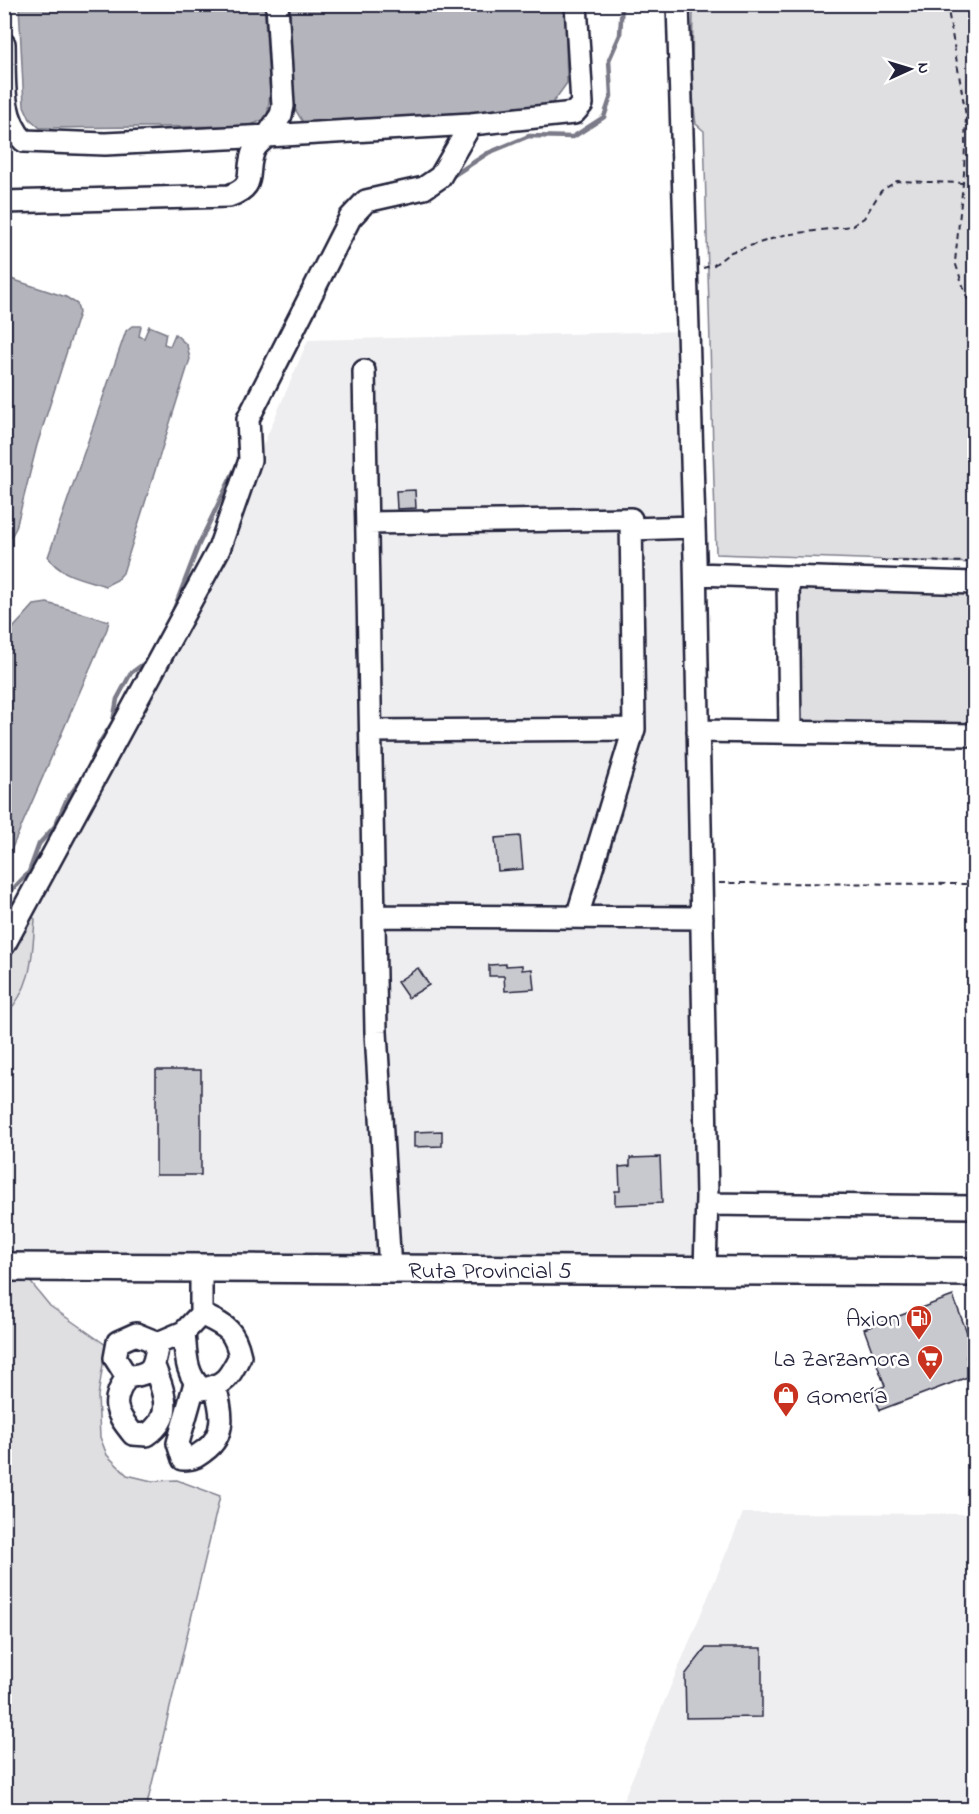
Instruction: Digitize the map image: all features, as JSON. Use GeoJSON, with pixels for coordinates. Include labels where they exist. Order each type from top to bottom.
{"type":"FeatureCollection","features":[{"type":"Feature","properties":{"kind":"main road","name":"Ruta Provincial 5"},"geometry":{"type":"LineString","coordinates":[[4,1267],[975,1272]]}},
{"type":"Feature","properties":{"kind":"street"},"geometry":{"type":"LineString","coordinates":[[4,202],[229,196],[242,191],[248,186],[254,148],[267,136],[281,115],[283,106],[277,4]]}},
{"type":"Feature","properties":{"kind":"street"},"geometry":{"type":"LineString","coordinates":[[4,44],[6,106],[13,130],[24,141],[105,144],[306,136],[471,124],[574,113],[582,104],[576,4]]}},
{"type":"Feature","properties":{"kind":"street"},"geometry":{"type":"LineString","coordinates":[[678,4],[696,574],[707,1204],[705,1270]]}},
{"type":"Feature","properties":{"kind":"street"},"geometry":{"type":"LineString","coordinates":[[283,106],[292,126],[306,136]]}},
{"type":"Feature","properties":{"kind":"street"},"geometry":{"type":"LineString","coordinates":[[4,945],[219,549],[250,460],[248,419],[350,218],[366,201],[424,188],[440,177],[471,124]]}},
{"type":"Feature","properties":{"kind":"street"},"geometry":{"type":"LineString","coordinates":[[364,371],[376,1032],[386,1270]]}},
{"type":"Feature","properties":{"kind":"street"},"geometry":{"type":"LineString","coordinates":[[367,523],[630,519],[634,729],[577,917]]}},
{"type":"Feature","properties":{"kind":"street"},"geometry":{"type":"LineString","coordinates":[[631,528],[694,527]]}},
{"type":"Feature","properties":{"kind":"street"},"geometry":{"type":"LineString","coordinates":[[696,574],[975,583]]}},
{"type":"Feature","properties":{"kind":"street"},"geometry":{"type":"LineString","coordinates":[[788,577],[790,732]]}},
{"type":"Feature","properties":{"kind":"street"},"geometry":{"type":"LineString","coordinates":[[371,731],[634,729]]}},
{"type":"Feature","properties":{"kind":"street"},"geometry":{"type":"LineString","coordinates":[[698,731],[975,735]]}},
{"type":"Feature","properties":{"kind":"street"},"geometry":{"type":"LineString","coordinates":[[374,916],[702,918]]}},
{"type":"Feature","properties":{"kind":"street"},"geometry":{"type":"LineString","coordinates":[[707,1204],[975,1207]]}},
{"type":"Feature","properties":{"kind":"street"},"geometry":{"type":"LineString","coordinates":[[127,1377],[115,1358],[118,1342],[136,1334],[158,1342],[184,1332],[201,1314],[201,1269]]}},
{"type":"Feature","properties":{"kind":"street"},"geometry":{"type":"LineString","coordinates":[[199,1379],[171,1428],[147,1435],[133,1434],[118,1415],[116,1393],[127,1377],[176,1365],[199,1379],[228,1381],[240,1356],[236,1338],[227,1328],[201,1314]]}},
{"type":"Feature","properties":{"kind":"street"},"geometry":{"type":"LineString","coordinates":[[158,1342],[156,1370],[165,1404],[165,1413],[183,1459],[192,1460],[209,1447],[219,1434],[222,1412],[199,1379],[184,1332]]}},
{"type":"Feature","properties":{"kind":"path"},"geometry":{"type":"LineString","coordinates":[[947,4],[966,116],[963,183],[955,262],[975,318]]}},
{"type":"Feature","properties":{"kind":"path"},"geometry":{"type":"LineString","coordinates":[[686,273],[714,265],[731,252],[784,236],[852,226],[864,218],[880,191],[897,181],[963,183]]}},
{"type":"Feature","properties":{"kind":"path"},"geometry":{"type":"LineString","coordinates":[[701,883],[975,884]]}},
{"type":"Feature","properties":{"kind":"shaded area"},"geometry":{"type":"Polygon","coordinates":[[[19,5],[264,5],[270,93],[267,118],[249,126],[40,128],[30,119],[24,106],[19,5]]]}},
{"type":"Feature","properties":{"kind":"shaded area"},"geometry":{"type":"Polygon","coordinates":[[[290,5],[565,5],[567,83],[554,101],[542,111],[306,127],[293,106],[290,5]]]}},
{"type":"Feature","properties":{"kind":"shaded area"},"geometry":{"type":"Polygon","coordinates":[[[693,5],[974,5],[974,563],[716,554],[704,131],[696,124],[694,109],[693,5]]]}},
{"type":"Feature","properties":{"kind":"shaded area"},"geometry":{"type":"Polygon","coordinates":[[[5,277],[66,297],[77,304],[79,313],[37,445],[16,528],[7,544],[5,544],[5,277]]]}},
{"type":"Feature","properties":{"kind":"shaded area"},"geometry":{"type":"Polygon","coordinates":[[[132,326],[141,326],[139,336],[144,338],[149,326],[166,333],[164,344],[170,346],[175,334],[187,345],[190,359],[123,573],[117,580],[105,586],[66,573],[48,557],[126,331],[132,326]]]}},
{"type":"Feature","properties":{"kind":"shaded area"},"geometry":{"type":"Polygon","coordinates":[[[688,331],[705,1270],[5,1266],[5,945],[219,549],[308,340],[688,331]]]}},
{"type":"Feature","properties":{"kind":"shaded area"},"geometry":{"type":"Polygon","coordinates":[[[788,577],[974,583],[974,735],[790,732],[788,577]]]}},
{"type":"Feature","properties":{"kind":"shaded area"},"geometry":{"type":"Polygon","coordinates":[[[47,603],[109,621],[5,864],[5,637],[34,605],[47,603]]]}},
{"type":"Feature","properties":{"kind":"shaded area"},"geometry":{"type":"Polygon","coordinates":[[[5,899],[10,900],[35,919],[32,959],[26,982],[21,994],[5,1016],[5,899]]]}},
{"type":"Feature","properties":{"kind":"shaded area"},"geometry":{"type":"Polygon","coordinates":[[[4,1279],[28,1279],[50,1306],[106,1345],[98,1396],[100,1437],[107,1455],[127,1475],[152,1481],[177,1480],[220,1496],[146,1809],[5,1809],[4,1279]]]}},
{"type":"Feature","properties":{"kind":"shaded area"},"geometry":{"type":"Polygon","coordinates":[[[743,1513],[974,1514],[974,1809],[619,1810],[743,1513]]]}},
{"type":"Feature","properties":{"kind":"building"},"geometry":{"type":"Polygon","coordinates":[[[415,490],[416,508],[397,509],[396,491],[415,490]]]}},
{"type":"Feature","properties":{"kind":"building"},"geometry":{"type":"Polygon","coordinates":[[[520,836],[523,869],[498,871],[495,838],[520,836]]]}},
{"type":"Feature","properties":{"kind":"building"},"geometry":{"type":"Polygon","coordinates":[[[506,964],[506,966],[522,965],[522,970],[532,969],[534,989],[505,991],[504,976],[489,976],[489,965],[506,964]]]}},
{"type":"Feature","properties":{"kind":"building"},"geometry":{"type":"Polygon","coordinates":[[[418,968],[429,985],[408,998],[397,982],[418,968]]]}},
{"type":"Feature","properties":{"kind":"building"},"geometry":{"type":"Polygon","coordinates":[[[156,1070],[201,1070],[201,1175],[156,1175],[156,1070]]]}},
{"type":"Feature","properties":{"kind":"building"},"geometry":{"type":"Polygon","coordinates":[[[442,1131],[442,1146],[414,1147],[414,1132],[442,1131]]]}},
{"type":"Feature","properties":{"kind":"building"},"geometry":{"type":"Polygon","coordinates":[[[660,1157],[662,1203],[615,1205],[615,1191],[620,1191],[619,1167],[630,1166],[630,1158],[660,1157]]]}},
{"type":"Feature","properties":{"kind":"building","name":"Axion"},"geometry":{"type":"Polygon","coordinates":[[[953,1296],[975,1353],[966,1357],[973,1375],[880,1410],[872,1391],[885,1386],[864,1329],[953,1296]]]}},
{"type":"Feature","properties":{"kind":"building"},"geometry":{"type":"Polygon","coordinates":[[[706,1648],[762,1648],[762,1717],[686,1718],[685,1675],[706,1648]]]}},
{"type":"Feature","properties":{"kind":"waterway"},"geometry":{"type":"LineString","coordinates":[[448,179],[488,153],[529,136],[573,137],[604,117],[611,96],[609,60],[620,35],[622,4]]}},
{"type":"Feature","properties":{"kind":"waterway"},"geometry":{"type":"LineString","coordinates":[[169,622],[199,544],[237,465]]}},
{"type":"Feature","properties":{"kind":"waterway"},"geometry":{"type":"LineString","coordinates":[[4,894],[11,891],[29,872],[39,844],[55,826],[67,799],[86,773],[100,742],[113,722],[117,699],[131,673],[150,659]]}},
{"type":"Feature","properties":{"kind":"place","name":"Axion"},"geometry":{"type":"Point","coordinates":[919,1341]}},
{"type":"Feature","properties":{"kind":"place","name":"La Zarzamora"},"geometry":{"type":"Point","coordinates":[930,1381]}},
{"type":"Feature","properties":{"kind":"place","name":"Gomería"},"geometry":{"type":"Point","coordinates":[786,1418]}}]}
